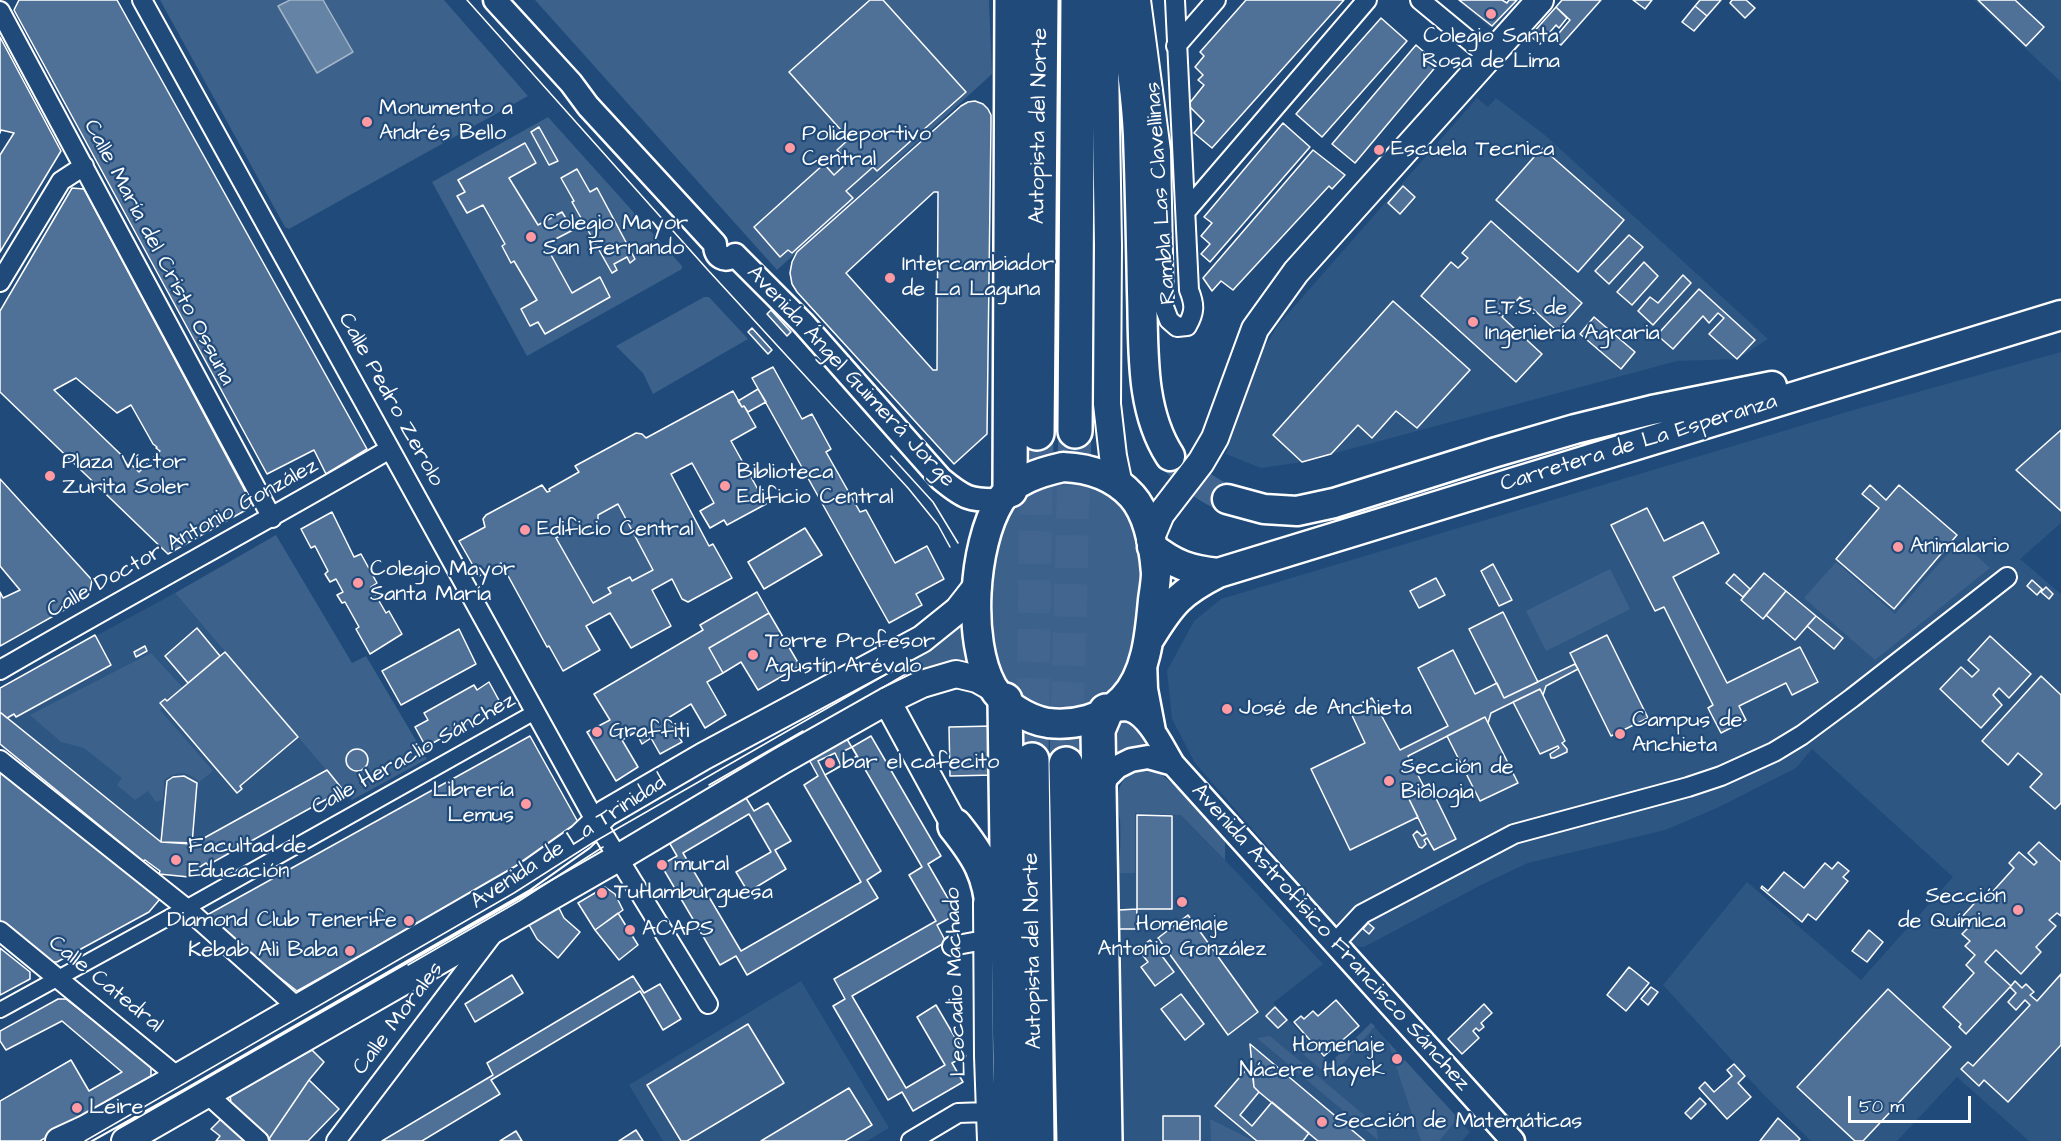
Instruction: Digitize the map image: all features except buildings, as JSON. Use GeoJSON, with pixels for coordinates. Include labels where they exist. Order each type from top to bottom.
{"type":"FeatureCollection","features":[{"type":"Feature","properties":{"kind":"highway"},"geometry":{"type":"LineString","coordinates":[[1005,495],[1012,0]]}},
{"type":"Feature","properties":{"kind":"highway","name":"Autopista del Norte"},"geometry":{"type":"LineString","coordinates":[[1037,433],[1041,0]]}},
{"type":"Feature","properties":{"kind":"highway","name":"Autopista del Norte"},"geometry":{"type":"LineString","coordinates":[[1075,431],[1078,0]]}},
{"type":"Feature","properties":{"kind":"highway"},"geometry":{"type":"LineString","coordinates":[[999,694],[1011,1141]]}},
{"type":"Feature","properties":{"kind":"highway"},"geometry":{"type":"LineString","coordinates":[[1105,1141],[1098,730],[1106,711]]}},
{"type":"Feature","properties":{"kind":"highway","name":"Autopista del Norte"},"geometry":{"type":"LineString","coordinates":[[1032,760],[1037,1141]]}},
{"type":"Feature","properties":{"kind":"highway","name":"Autopista del Norte"},"geometry":{"type":"LineString","coordinates":[[1066,764],[1074,1141]]}},
{"type":"Feature","properties":{"kind":"highway"},"geometry":{"type":"LineString","coordinates":[[955,826],[973,849],[990,883],[1011,1141]]}},
{"type":"Feature","properties":{"kind":"main road"},"geometry":{"type":"LineString","coordinates":[[1104,0],[1108,245],[1107,404],[1113,456],[1126,491],[1146,521],[1156,575],[1147,645],[1138,675],[1124,698],[1094,718],[1060,724],[1041,722],[1025,715],[999,694],[980,652],[977,629],[976,588],[983,547],[1005,495],[1025,480],[1063,466],[1083,468],[1101,474],[1126,491],[1157,495],[1180,488]]}},
{"type":"Feature","properties":{"kind":"main road"},"geometry":{"type":"LineString","coordinates":[[1121,0],[1133,78],[1138,134],[1144,371],[1155,426],[1161,443],[1170,456]]}},
{"type":"Feature","properties":{"kind":"main road"},"geometry":{"type":"LineString","coordinates":[[1151,544],[1161,514],[1201,462],[1215,438],[1255,329],[1289,281],[1540,0]]}},
{"type":"Feature","properties":{"kind":"main road","name":"Carretera de La Esperanza"},"geometry":{"type":"LineString","coordinates":[[1147,645],[1168,608],[1190,588],[1218,573],[2061,315]]}},
{"type":"Feature","properties":{"kind":"main road"},"geometry":{"type":"LineString","coordinates":[[1227,499],[1264,509],[1298,511],[1334,503],[1565,432],[1652,410],[1827,374],[1863,375]]}},
{"type":"Feature","properties":{"kind":"main road","name":"Carretera de La Esperanza"},"geometry":{"type":"LineString","coordinates":[[1151,544],[1170,561],[1193,570],[1218,573]]}},
{"type":"Feature","properties":{"kind":"main road","name":"Avenida de La Trinidad"},"geometry":{"type":"LineString","coordinates":[[59,1141],[88,1135],[178,1077],[523,878],[581,837],[600,829],[606,813],[704,756],[921,639],[958,610],[976,588]]}},
{"type":"Feature","properties":{"kind":"main road","name":"Avenida de La Trinidad"},"geometry":{"type":"LineString","coordinates":[[125,1141],[618,858],[781,760],[887,701],[921,684],[956,674],[977,679],[999,694]]}},
{"type":"Feature","properties":{"kind":"main road"},"geometry":{"type":"LineString","coordinates":[[887,701],[955,826]]}},
{"type":"Feature","properties":{"kind":"street","name":"Calle Pedro Zerolo"},"geometry":{"type":"LineString","coordinates":[[142,0],[600,829],[708,1004]]}},
{"type":"Feature","properties":{"kind":"street","name":"Avenida Ángel Guimerá Jorge"},"geometry":{"type":"LineString","coordinates":[[495,0],[571,82],[588,106],[716,244],[719,239],[732,238],[738,249],[735,255],[803,323],[941,480],[959,494],[976,501],[1005,495]]}},
{"type":"Feature","properties":{"kind":"street","name":"Rambla Las Clavellinas"},"geometry":{"type":"LineString","coordinates":[[1141,0],[1161,151],[1164,307],[1169,320],[1177,327],[1187,326],[1194,314],[1195,304],[1189,290],[1175,0]]}},
{"type":"Feature","properties":{"kind":"street"},"geometry":{"type":"LineString","coordinates":[[1176,46],[1216,0]]}},
{"type":"Feature","properties":{"kind":"street"},"geometry":{"type":"LineString","coordinates":[[1186,211],[1367,0]]}},
{"type":"Feature","properties":{"kind":"street"},"geometry":{"type":"LineString","coordinates":[[1420,0],[1489,57]]}},
{"type":"Feature","properties":{"kind":"street","name":"Calle María del Cristo Ossuna"},"geometry":{"type":"LineString","coordinates":[[0,11],[272,518]]}},
{"type":"Feature","properties":{"kind":"street"},"geometry":{"type":"LineString","coordinates":[[0,282],[61,181],[84,166]]}},
{"type":"Feature","properties":{"kind":"street","name":"Calle Doctor Antonio González"},"geometry":{"type":"LineString","coordinates":[[0,670],[122,599],[272,518],[390,450]]}},
{"type":"Feature","properties":{"kind":"street"},"geometry":{"type":"LineString","coordinates":[[1335,943],[1362,914],[1514,834],[1688,788],[1774,752],[1802,735],[1852,698],[2007,577]]}},
{"type":"Feature","properties":{"kind":"street","name":"Avenida Astrofísico Francisco Sánchez"},"geometry":{"type":"LineString","coordinates":[[1147,645],[1146,689],[1154,731]]}},
{"type":"Feature","properties":{"kind":"street","name":"Avenida Astrofísico Francisco Sánchez"},"geometry":{"type":"LineString","coordinates":[[1106,711],[1128,709],[1137,713],[1154,731],[1173,765],[1513,1141]]}},
{"type":"Feature","properties":{"kind":"street","name":"Calle Heraclio Sánchez"},"geometry":{"type":"LineString","coordinates":[[0,1010],[535,712]]}},
{"type":"Feature","properties":{"kind":"street"},"geometry":{"type":"LineString","coordinates":[[1098,808],[1106,778],[1117,767],[1131,760],[1148,757],[1173,765]]}},
{"type":"Feature","properties":{"kind":"street"},"geometry":{"type":"LineString","coordinates":[[0,760],[186,908],[297,1007]]}},
{"type":"Feature","properties":{"kind":"street","name":"Leocadio Machado"},"geometry":{"type":"LineString","coordinates":[[955,826],[981,883],[987,1141]]}},
{"type":"Feature","properties":{"kind":"street","name":"Calle Morales"},"geometry":{"type":"LineString","coordinates":[[336,1141],[500,925]]}},
{"type":"Feature","properties":{"kind":"street","name":"Calle Catedral"},"geometry":{"type":"LineString","coordinates":[[0,931],[178,1077]]}},
{"type":"Feature","properties":{"kind":"street"},"geometry":{"type":"LineString","coordinates":[[952,946],[984,940]]}},
{"type":"Feature","properties":{"kind":"street"},"geometry":{"type":"LineString","coordinates":[[206,1094],[259,1141]]}},
{"type":"Feature","properties":{"kind":"street"},"geometry":{"type":"LineString","coordinates":[[910,1141],[958,1113],[986,1112]]}},
{"type":"Feature","properties":{"kind":"shaded area"},"geometry":{"type":"Polygon","coordinates":[[[160,0],[444,0],[528,96],[289,229],[285,227],[160,0]]]}},
{"type":"Feature","properties":{"kind":"shaded area"},"geometry":{"type":"Polygon","coordinates":[[[290,0],[323,0],[353,52],[317,73],[278,6],[290,0]]]}},
{"type":"Feature","properties":{"kind":"shaded area","name":"Polideportivo Central"},"geometry":{"type":"Polygon","coordinates":[[[535,0],[989,0],[992,74],[777,270],[535,0]]]}},
{"type":"Feature","properties":{"kind":"shaded area","name":"Colegio Santa Rosa de Lima"},"geometry":{"type":"Polygon","coordinates":[[[1457,0],[1522,0],[1496,28],[1489,27],[1457,0]]]}},
{"type":"Feature","properties":{"kind":"shaded area"},"geometry":{"type":"Polygon","coordinates":[[[1974,0],[2061,0],[2061,82],[1974,0]]]}},
{"type":"Feature","properties":{"kind":"shaded area"},"geometry":{"type":"Polygon","coordinates":[[[1477,98],[1488,107],[1496,98],[1546,136],[1768,339],[1737,359],[1677,361],[1302,462],[1261,468],[1226,454],[1261,353],[1278,325],[1477,98]]]}},
{"type":"Feature","properties":{"kind":"shaded area"},"geometry":{"type":"Polygon","coordinates":[[[548,117],[682,266],[682,269],[527,356],[432,182],[548,117]],[[539,127],[531,132],[550,165],[557,161],[539,127]],[[525,143],[459,180],[465,192],[458,196],[467,213],[483,205],[505,244],[502,246],[511,262],[514,261],[537,300],[521,309],[530,326],[538,322],[545,333],[610,297],[599,278],[572,293],[550,253],[553,251],[548,243],[572,230],[562,212],[538,225],[509,178],[536,163],[525,143]],[[577,169],[561,178],[574,201],[572,203],[612,273],[617,270],[614,264],[627,257],[630,262],[635,259],[597,189],[590,192],[577,169]]]}},
{"type":"Feature","properties":{"kind":"shaded area"},"geometry":{"type":"Polygon","coordinates":[[[704,297],[709,297],[748,339],[653,394],[643,373],[616,346],[704,297]]]}},
{"type":"Feature","properties":{"kind":"shaded area","name":"Campus de Anchieta"},"geometry":{"type":"Polygon","coordinates":[[[2061,352],[2061,523],[2020,559],[2061,594],[2061,1141],[2029,1141],[1957,1077],[1897,1141],[1811,1141],[1763,1094],[1663,985],[1747,882],[1861,980],[1953,877],[1812,749],[1796,768],[1717,808],[1665,830],[1528,863],[1483,884],[1364,947],[1354,946],[1195,763],[1172,719],[1167,671],[1194,621],[1221,599],[1857,409],[2061,352]]]}},
{"type":"Feature","properties":{"kind":"shaded area"},"geometry":{"type":"Polygon","coordinates":[[[1078,480],[1111,495],[1127,514],[1135,534],[1140,558],[1139,610],[1129,658],[1122,676],[1113,688],[1093,702],[1078,707],[1044,706],[1028,700],[1014,690],[997,663],[991,639],[990,582],[995,553],[1003,527],[1015,506],[1030,491],[1041,486],[1078,480]]]}},
{"type":"Feature","properties":{"kind":"shaded area"},"geometry":{"type":"Polygon","coordinates":[[[618,504],[653,570],[632,581],[630,577],[611,593],[593,603],[556,538],[618,504]]]}},
{"type":"Feature","properties":{"kind":"shaded area"},"geometry":{"type":"Polygon","coordinates":[[[276,535],[352,663],[366,656],[427,759],[352,800],[175,593],[276,535]]]}},
{"type":"Feature","properties":{"kind":"shaded area"},"geometry":{"type":"Polygon","coordinates":[[[1956,544],[1963,551],[1967,547],[1990,568],[1875,660],[1804,598],[1836,562],[1895,614],[1956,544]]]}},
{"type":"Feature","properties":{"kind":"shaded area"},"geometry":{"type":"Polygon","coordinates":[[[1610,569],[1630,609],[1546,651],[1526,611],[1610,569]]]}},
{"type":"Feature","properties":{"kind":"shaded area"},"geometry":{"type":"Polygon","coordinates":[[[175,593],[327,770],[195,843],[161,842],[0,712],[0,688],[175,593]]]}},
{"type":"Feature","properties":{"kind":"shaded area"},"geometry":{"type":"Polygon","coordinates":[[[965,612],[973,668],[921,674],[908,654],[965,612]]]}},
{"type":"Feature","properties":{"kind":"shaded area"},"geometry":{"type":"Polygon","coordinates":[[[151,653],[183,688],[160,710],[213,771],[199,782],[182,773],[168,777],[164,780],[163,799],[156,802],[148,791],[135,800],[117,785],[122,778],[84,748],[61,742],[30,715],[151,653]]]}},
{"type":"Feature","properties":{"kind":"shaded area"},"geometry":{"type":"Polygon","coordinates":[[[1120,719],[1133,720],[1149,742],[1149,748],[1112,761],[1109,740],[1120,719]]]}},
{"type":"Feature","properties":{"kind":"shaded area"},"geometry":{"type":"Polygon","coordinates":[[[1149,769],[1172,783],[1225,841],[1225,860],[1323,964],[1273,1003],[1329,1064],[1371,1023],[1470,1132],[1462,1141],[1124,1141],[1119,929],[1120,819],[1139,770],[1149,769]]]}},
{"type":"Feature","properties":{"kind":"shaded area"},"geometry":{"type":"Polygon","coordinates":[[[1149,769],[1163,776],[1193,802],[1225,841],[1225,860],[1181,815],[1135,813],[1135,873],[1119,873],[1121,833],[1118,793],[1120,786],[1130,775],[1149,769]]]}},
{"type":"Feature","properties":{"kind":"shaded area"},"geometry":{"type":"Polygon","coordinates":[[[801,981],[889,1128],[867,1141],[663,1141],[629,1085],[801,981]]]}},
{"type":"Feature","properties":{"kind":"shaded area"},"geometry":{"type":"Polygon","coordinates":[[[1371,1023],[1375,1026],[1331,1078],[1296,1048],[1307,1040],[1329,1064],[1371,1023]]]}},
{"type":"Feature","properties":{"kind":"shaded area"},"geometry":{"type":"Polygon","coordinates":[[[1270,1036],[1376,1125],[1378,1140],[1257,1038],[1270,1036]]]}},
{"type":"Feature","properties":{"kind":"shaded area"},"geometry":{"type":"Polygon","coordinates":[[[1388,1042],[1458,1118],[1439,1141],[1421,1141],[1388,1042]]]}},
{"type":"Feature","properties":{"kind":"shaded area"},"geometry":{"type":"Polygon","coordinates":[[[1210,1119],[1252,1140],[1253,1141],[1211,1141],[1210,1119]]]}},
{"type":"Feature","properties":{"kind":"tunnel"},"geometry":{"type":"LineString","coordinates":[[1066,764],[1075,431]]}},
{"type":"Feature","properties":{"kind":"tunnel"},"geometry":{"type":"LineString","coordinates":[[1032,760],[1037,433]]}},
{"type":"Feature","properties":{"kind":"tunnel"},"geometry":{"type":"LineString","coordinates":[[1170,456],[1196,480],[1227,499]]}},
{"type":"Feature","properties":{"kind":"tram line"},"geometry":{"type":"LineString","coordinates":[[467,0],[707,269],[908,488],[938,525],[950,547]]}},
{"type":"Feature","properties":{"kind":"tram line"},"geometry":{"type":"LineString","coordinates":[[891,456],[933,502],[958,543]]}},
{"type":"Feature","properties":{"kind":"tram line"},"geometry":{"type":"LineString","coordinates":[[85,1141],[514,893],[594,842],[911,660]]}},
{"type":"Feature","properties":{"kind":"tram line"},"geometry":{"type":"LineString","coordinates":[[882,688],[916,668]]}},
{"type":"Feature","properties":{"kind":"tram line"},"geometry":{"type":"LineString","coordinates":[[709,785],[803,731]]}},
{"type":"Feature","properties":{"kind":"tram line"},"geometry":{"type":"LineString","coordinates":[[408,965],[519,901],[603,847]]}},
{"type":"Feature","properties":{"kind":"place","name":"Colegio Santa Rosa de Lima"},"geometry":{"type":"Point","coordinates":[1491,14]}},
{"type":"Feature","properties":{"kind":"place","name":"Monumento a Andrés Bello"},"geometry":{"type":"Point","coordinates":[367,122]}},
{"type":"Feature","properties":{"kind":"place","name":"Polideportivo Central"},"geometry":{"type":"Point","coordinates":[790,148]}},
{"type":"Feature","properties":{"kind":"place","name":"Escuela Tecnica"},"geometry":{"type":"Point","coordinates":[1379,150]}},
{"type":"Feature","properties":{"kind":"place","name":"Colegio Mayor San Fernando"},"geometry":{"type":"Point","coordinates":[531,237]}},
{"type":"Feature","properties":{"kind":"place","name":"Intercambiador de La Laguna"},"geometry":{"type":"Point","coordinates":[890,278]}},
{"type":"Feature","properties":{"kind":"place","name":"E.T.S. de Ingeniería Agraria"},"geometry":{"type":"Point","coordinates":[1473,322]}},
{"type":"Feature","properties":{"kind":"place","name":"Plaza Víctor Zurita Soler"},"geometry":{"type":"Point","coordinates":[50,476]}},
{"type":"Feature","properties":{"kind":"place","name":"Biblioteca Edificio Central"},"geometry":{"type":"Point","coordinates":[725,486]}},
{"type":"Feature","properties":{"kind":"place","name":"Edificio Central"},"geometry":{"type":"Point","coordinates":[525,530]}},
{"type":"Feature","properties":{"kind":"place","name":"Animalario"},"geometry":{"type":"Point","coordinates":[1898,547]}},
{"type":"Feature","properties":{"kind":"place","name":"Colegio Mayor Santa María"},"geometry":{"type":"Point","coordinates":[358,583]}},
{"type":"Feature","properties":{"kind":"place","name":"Torre Profesor Agustín Arévalo"},"geometry":{"type":"Point","coordinates":[753,655]}},
{"type":"Feature","properties":{"kind":"place","name":"José de Anchieta"},"geometry":{"type":"Point","coordinates":[1227,709]}},
{"type":"Feature","properties":{"kind":"place","name":"Graffiti"},"geometry":{"type":"Point","coordinates":[597,732]}},
{"type":"Feature","properties":{"kind":"place","name":"Campus de Anchieta"},"geometry":{"type":"Point","coordinates":[1620,734]}},
{"type":"Feature","properties":{"kind":"place","name":"bar el cafecito"},"geometry":{"type":"Point","coordinates":[830,763]}},
{"type":"Feature","properties":{"kind":"place","name":"Sección de Biologia"},"geometry":{"type":"Point","coordinates":[1389,781]}},
{"type":"Feature","properties":{"kind":"place","name":"Librería Lemus"},"geometry":{"type":"Point","coordinates":[526,804]}},
{"type":"Feature","properties":{"kind":"place","name":"Facultad de Educación"},"geometry":{"type":"Point","coordinates":[176,860]}},
{"type":"Feature","properties":{"kind":"place","name":"mural"},"geometry":{"type":"Point","coordinates":[662,865]}},
{"type":"Feature","properties":{"kind":"place","name":"TuHamburguesa"},"geometry":{"type":"Point","coordinates":[602,893]}},
{"type":"Feature","properties":{"kind":"place","name":"Homenaje Antonio González"},"geometry":{"type":"Point","coordinates":[1182,902]}},
{"type":"Feature","properties":{"kind":"place","name":"Sección de Química"},"geometry":{"type":"Point","coordinates":[2018,910]}},
{"type":"Feature","properties":{"kind":"place","name":"Diamond Club Tenerife"},"geometry":{"type":"Point","coordinates":[409,921]}},
{"type":"Feature","properties":{"kind":"place","name":"ACAPS"},"geometry":{"type":"Point","coordinates":[630,930]}},
{"type":"Feature","properties":{"kind":"place","name":"Kebab Ali Baba"},"geometry":{"type":"Point","coordinates":[350,951]}},
{"type":"Feature","properties":{"kind":"place","name":"Homenaje Nácere Hayek"},"geometry":{"type":"Point","coordinates":[1397,1059]}},
{"type":"Feature","properties":{"kind":"place","name":"Leire"},"geometry":{"type":"Point","coordinates":[77,1108]}},
{"type":"Feature","properties":{"kind":"place","name":"Sección de Matemáticas"},"geometry":{"type":"Point","coordinates":[1322,1122]}}]}
